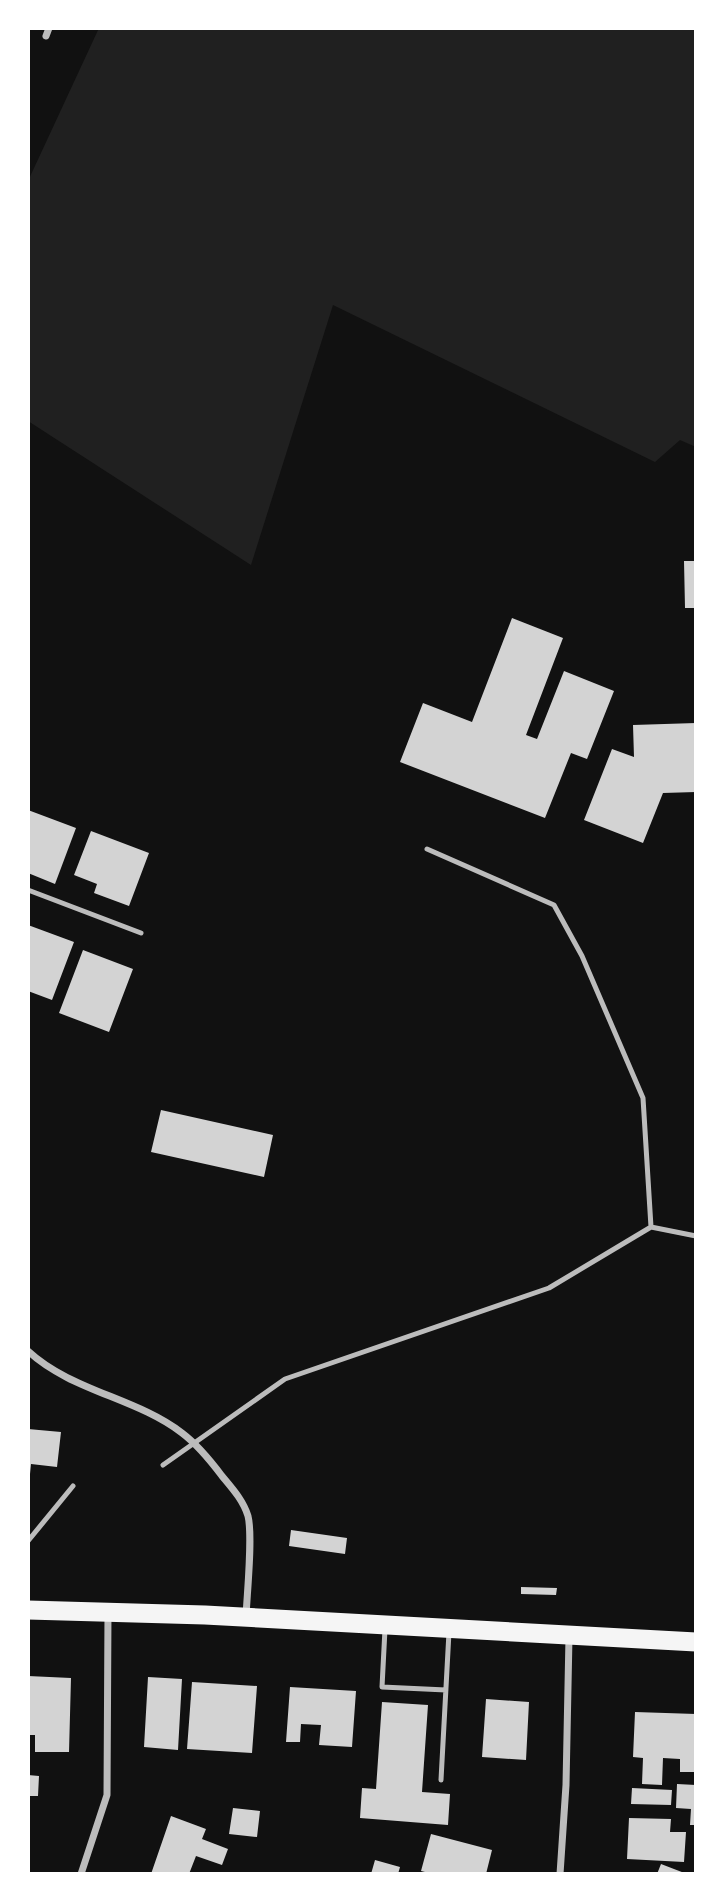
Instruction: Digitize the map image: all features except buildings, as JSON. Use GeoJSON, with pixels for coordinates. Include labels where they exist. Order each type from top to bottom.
{"type":"FeatureCollection","features":[{"type":"Feature","properties":{"kind":"highway"},"geometry":{"type":"LineString","coordinates":[[28,1610],[246,1617],[696,1643]]}},
{"type":"Feature","properties":{"kind":"street"},"geometry":{"type":"LineString","coordinates":[[46,36],[49,28]]}},
{"type":"Feature","properties":{"kind":"street"},"geometry":{"type":"LineString","coordinates":[[28,1351],[84,1386],[136,1408],[181,1432],[194,1443],[241,1500],[248,1518],[246,1617]]}},
{"type":"Feature","properties":{"kind":"street"},"geometry":{"type":"LineString","coordinates":[[81,1874],[107,1795],[108,1612]]}},
{"type":"Feature","properties":{"kind":"street"},"geometry":{"type":"LineString","coordinates":[[560,1874],[566,1785],[569,1636]]}},
{"type":"Feature","properties":{"kind":"lane"},"geometry":{"type":"LineString","coordinates":[[427,849],[554,905],[582,956],[643,1097],[651,1227]]}},
{"type":"Feature","properties":{"kind":"lane"},"geometry":{"type":"LineString","coordinates":[[28,890],[141,933]]}},
{"type":"Feature","properties":{"kind":"lane"},"geometry":{"type":"LineString","coordinates":[[163,1465],[285,1379],[549,1288],[651,1227],[696,1236]]}},
{"type":"Feature","properties":{"kind":"lane"},"geometry":{"type":"LineString","coordinates":[[28,1541],[74,1486]]}},
{"type":"Feature","properties":{"kind":"lane"},"geometry":{"type":"LineString","coordinates":[[385,1626],[382,1687],[446,1690]]}},
{"type":"Feature","properties":{"kind":"lane"},"geometry":{"type":"LineString","coordinates":[[441,1780],[449,1629]]}},
{"type":"Feature","properties":{"kind":"shaded area"},"geometry":{"type":"Polygon","coordinates":[[[99,28],[696,28],[696,447],[680,440],[655,462],[333,305],[251,565],[28,421],[28,181],[99,28]]]}}]}
